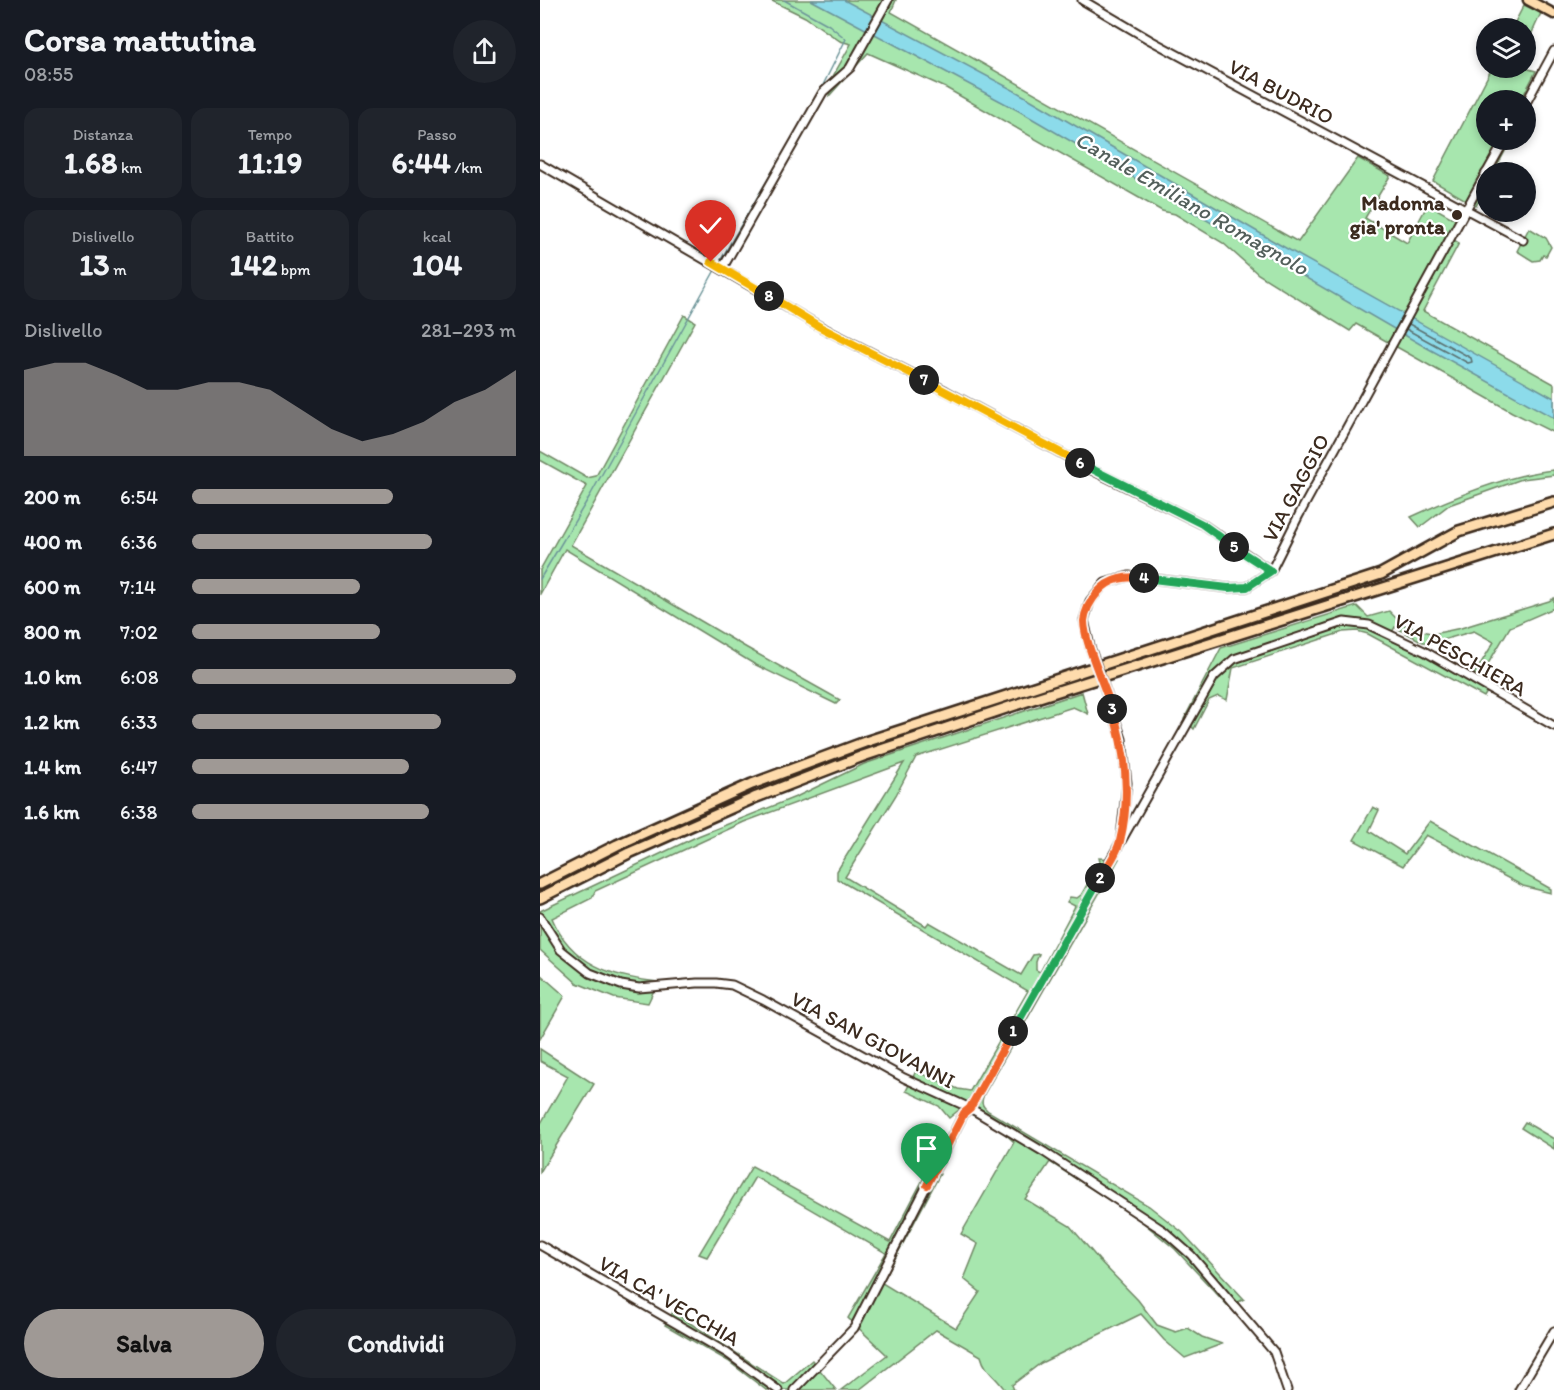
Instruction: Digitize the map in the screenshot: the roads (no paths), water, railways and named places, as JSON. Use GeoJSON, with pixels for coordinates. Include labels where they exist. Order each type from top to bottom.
{"type":"FeatureCollection","features":[{"type":"Feature","properties":{"kind":"highway"},"geometry":{"type":"LineString","coordinates":[[540,884],[617,845],[762,780],[865,742],[1381,574],[1459,531],[1554,502]]}},
{"type":"Feature","properties":{"kind":"highway"},"geometry":{"type":"LineString","coordinates":[[540,898],[629,853],[754,798],[864,756],[1036,698],[1554,534]]}},
{"type":"Feature","properties":{"kind":"main road"},"geometry":{"type":"LineString","coordinates":[[1528,0],[1554,14]]}},
{"type":"Feature","properties":{"kind":"street"},"geometry":{"type":"LineString","coordinates":[[722,268],[823,92],[850,68],[888,0]]}},
{"type":"Feature","properties":{"kind":"street","name":"VIA BUDRIO"},"geometry":{"type":"LineString","coordinates":[[1082,0],[1150,40],[1523,240]]}},
{"type":"Feature","properties":{"kind":"street"},"geometry":{"type":"LineString","coordinates":[[1533,90],[1554,51]]}},
{"type":"Feature","properties":{"kind":"street"},"geometry":{"type":"LineString","coordinates":[[540,164],[820,327],[1092,470],[1202,524],[1271,571]]}},
{"type":"Feature","properties":{"kind":"street","name":"VIA GAGGIO"},"geometry":{"type":"LineString","coordinates":[[1120,843],[1127,783],[1122,739],[1090,647],[1084,620],[1090,601],[1106,583],[1129,576],[1228,588],[1247,587],[1271,571],[1476,192]]}},
{"type":"Feature","properties":{"kind":"street","name":"VIA PESCHIERA"},"geometry":{"type":"LineString","coordinates":[[1120,843],[1214,677],[1233,659],[1344,622],[1369,625],[1424,651],[1554,726]]}},
{"type":"Feature","properties":{"kind":"street"},"geometry":{"type":"LineString","coordinates":[[794,1390],[854,1328],[964,1113],[970,1108],[1120,843]]}},
{"type":"Feature","properties":{"kind":"street","name":"VIA SAN GIOVANNI"},"geometry":{"type":"LineString","coordinates":[[540,917],[555,944],[568,957],[604,980],[646,988],[697,983],[732,985],[904,1078],[970,1108],[1082,1177],[1164,1231],[1191,1255],[1274,1352],[1287,1390]]}},
{"type":"Feature","properties":{"kind":"street","name":"VIA CA' VECCHIA"},"geometry":{"type":"LineString","coordinates":[[540,1245],[727,1353],[778,1390]]}},
{"type":"Feature","properties":{"kind":"street"},"geometry":{"type":"LineString","coordinates":[[1519,1390],[1554,1331]]}},
{"type":"Feature","properties":{"kind":"water","name":"Canale Emiliano Romagnolo"},"geometry":{"type":"Polygon","coordinates":[[[811,0],[844,0],[1026,97],[1275,242],[1554,398],[1554,418],[1420,344],[1019,111],[811,0]]]}},
{"type":"Feature","properties":{"kind":"waterway"},"geometry":{"type":"LineString","coordinates":[[720,261],[823,85],[846,39],[829,25],[784,0]]}},
{"type":"Feature","properties":{"kind":"waterway"},"geometry":{"type":"LineString","coordinates":[[1538,0],[1554,9]]}},
{"type":"Feature","properties":{"kind":"waterway"},"geometry":{"type":"LineString","coordinates":[[540,579],[591,494],[715,270]]}},
{"type":"Feature","properties":{"kind":"waterway"},"geometry":{"type":"LineString","coordinates":[[540,1241],[544,1243]]}},
{"type":"Feature","properties":{"kind":"waterway"},"geometry":{"type":"LineString","coordinates":[[1524,1390],[1548,1348]]}},
{"type":"Feature","properties":{"kind":"place","name":"Madonna gia' pronta"},"geometry":{"type":"Point","coordinates":[1457,215]}}]}
